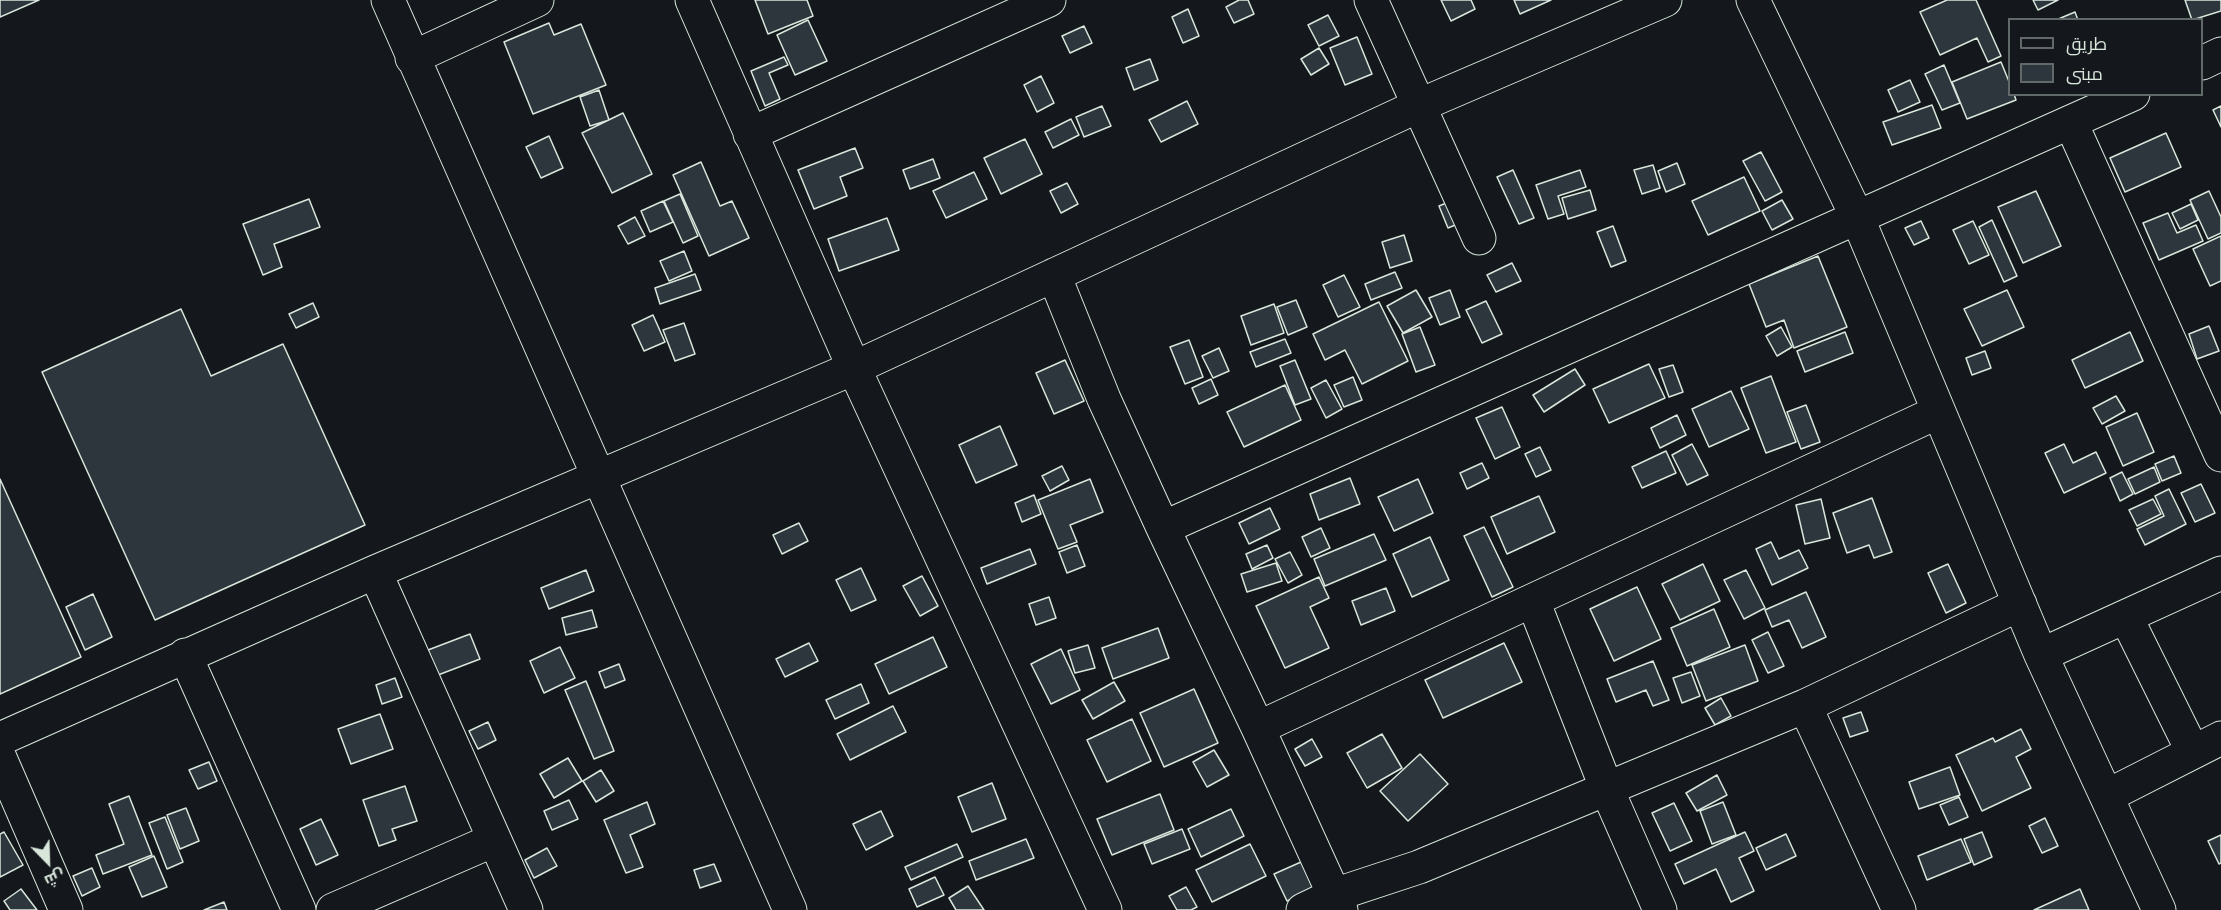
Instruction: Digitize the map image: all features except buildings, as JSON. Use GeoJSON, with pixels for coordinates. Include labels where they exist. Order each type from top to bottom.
{"type":"FeatureCollection","features":[{"type":"Feature","properties":{"kind":"street"},"geometry":{"type":"LineString","coordinates":[[388,0],[597,478],[790,910]]}},
{"type":"Feature","properties":{"kind":"street"},"geometry":{"type":"LineString","coordinates":[[412,58],[537,0]]}},
{"type":"Feature","properties":{"kind":"street"},"geometry":{"type":"LineString","coordinates":[[692,0],[854,368],[1105,910]]}},
{"type":"Feature","properties":{"kind":"street"},"geometry":{"type":"LineString","coordinates":[[750,134],[1049,0]]}},
{"type":"Feature","properties":{"kind":"street"},"geometry":{"type":"LineString","coordinates":[[1371,0],[1479,238]]}},
{"type":"Feature","properties":{"kind":"street"},"geometry":{"type":"LineString","coordinates":[[0,739],[375,572],[854,368],[1418,106],[1609,12],[1665,0]]}},
{"type":"Feature","properties":{"kind":"street"},"geometry":{"type":"LineString","coordinates":[[1753,0],[1858,219],[2041,655],[2159,910]]}},
{"type":"Feature","properties":{"kind":"street"},"geometry":{"type":"LineString","coordinates":[[2203,63],[2221,54]]}},
{"type":"Feature","properties":{"kind":"street"},"geometry":{"type":"LineString","coordinates":[[1163,528],[2129,96]]}},
{"type":"Feature","properties":{"kind":"street"},"geometry":{"type":"LineString","coordinates":[[2071,123],[2221,455]]}},
{"type":"Feature","properties":{"kind":"street"},"geometry":{"type":"LineString","coordinates":[[1054,276],[1104,399],[1337,902]]}},
{"type":"Feature","properties":{"kind":"street"},"geometry":{"type":"LineString","coordinates":[[1258,728],[1938,412]]}},
{"type":"Feature","properties":{"kind":"street"},"geometry":{"type":"LineString","coordinates":[[375,572],[526,910]]}},
{"type":"Feature","properties":{"kind":"street"},"geometry":{"type":"LineString","coordinates":[[2041,655],[2221,573]]}},
{"type":"Feature","properties":{"kind":"street"},"geometry":{"type":"LineString","coordinates":[[1533,601],[1606,787],[1660,910]]}},
{"type":"Feature","properties":{"kind":"street"},"geometry":{"type":"LineString","coordinates":[[1303,910],[1337,902],[1606,787],[1805,706],[2020,604]]}},
{"type":"Feature","properties":{"kind":"street"},"geometry":{"type":"LineString","coordinates":[[2107,796],[2207,745],[2126,617]]}},
{"type":"Feature","properties":{"kind":"street"},"geometry":{"type":"LineString","coordinates":[[185,655],[299,910]]}},
{"type":"Feature","properties":{"kind":"street"},"geometry":{"type":"LineString","coordinates":[[1805,706],[1899,910]]}},
{"type":"Feature","properties":{"kind":"street"},"geometry":{"type":"LineString","coordinates":[[0,758],[66,910]]}},
{"type":"Feature","properties":{"kind":"street"},"geometry":{"type":"LineString","coordinates":[[333,910],[494,840]]}}]}
